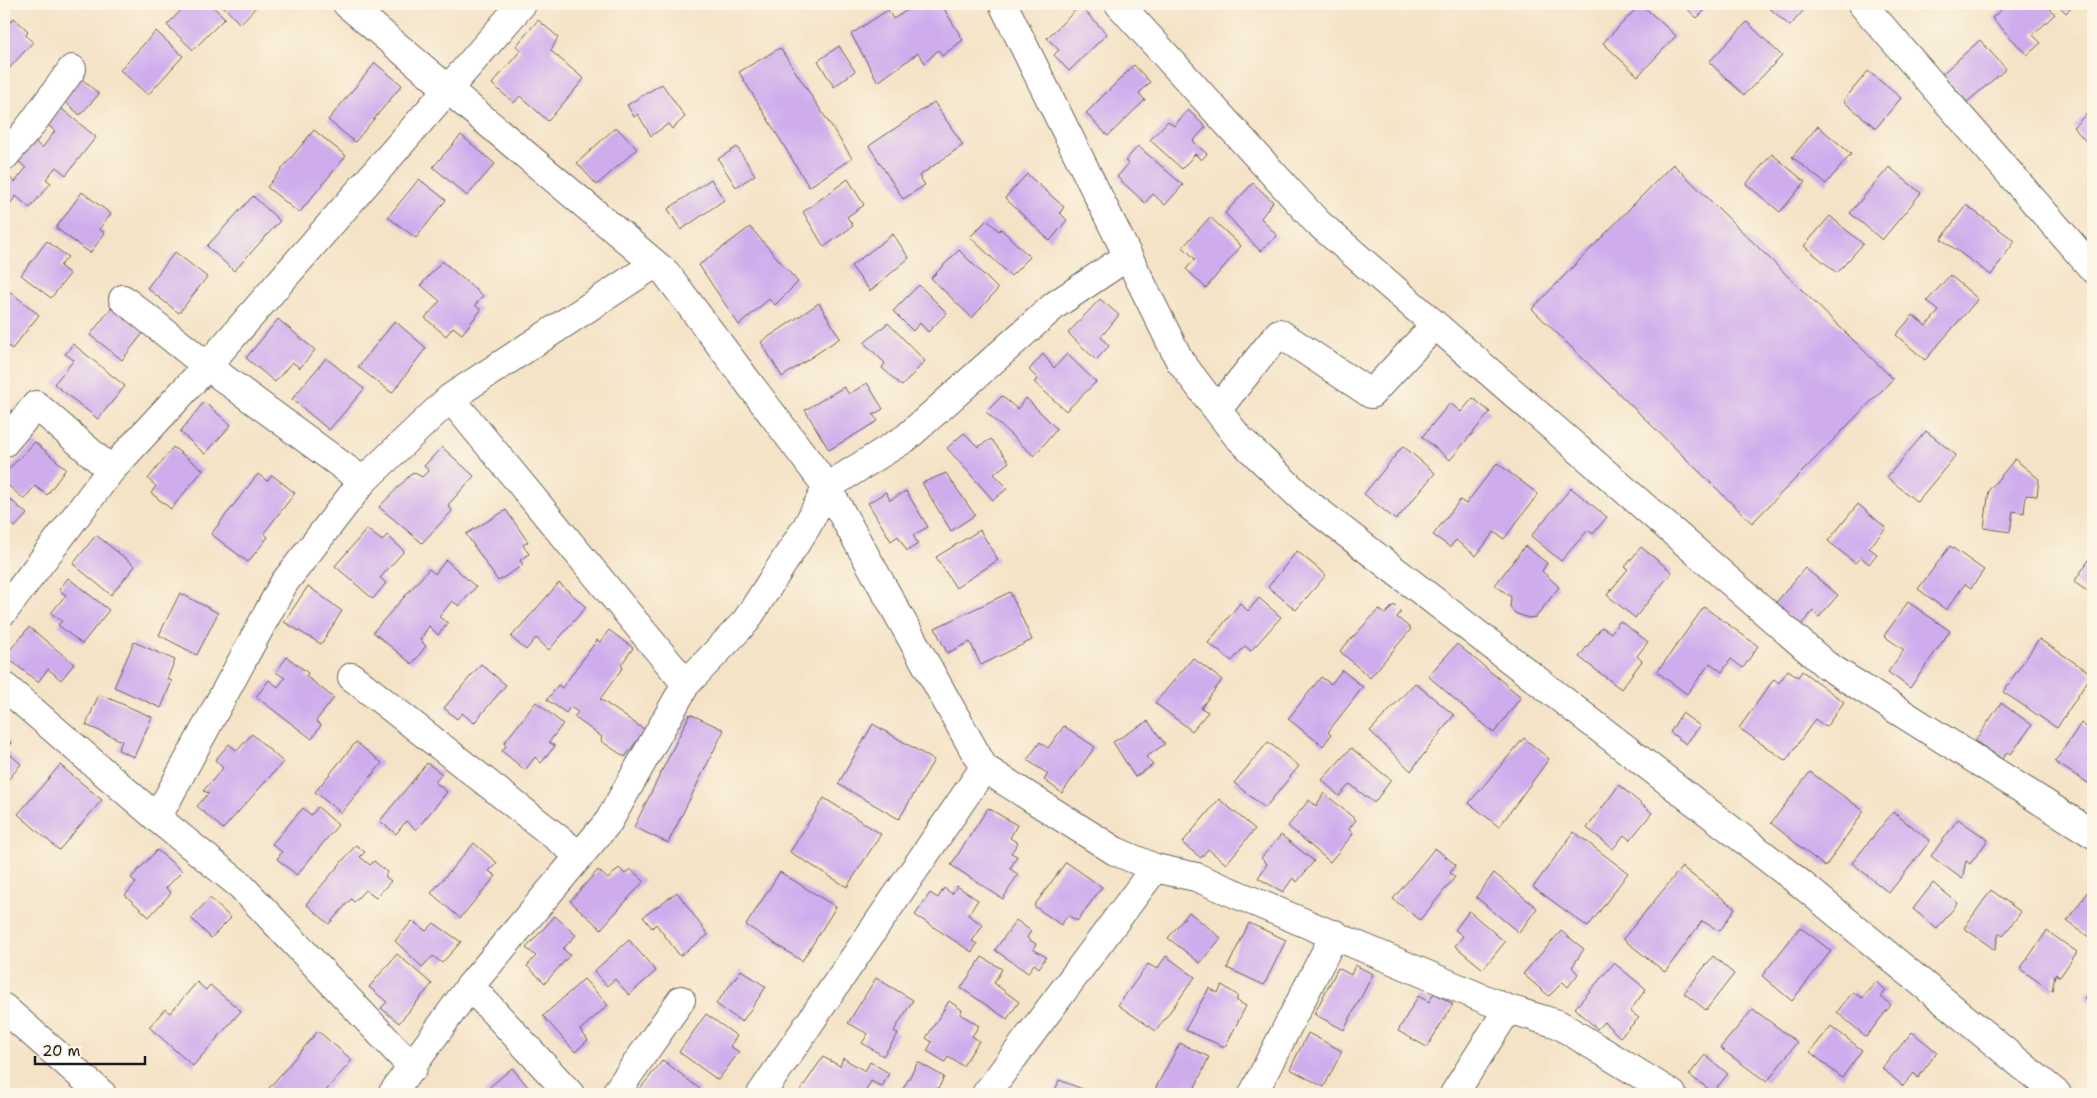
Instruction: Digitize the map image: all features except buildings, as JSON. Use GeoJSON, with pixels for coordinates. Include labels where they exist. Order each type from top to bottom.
{"type":"FeatureCollection","features":[{"type":"Feature","properties":{"kind":"street"},"geometry":{"type":"LineString","coordinates":[[347,4],[666,273],[827,487],[984,768],[1115,851],[1155,868],[1196,877],[1335,934],[1508,1009],[1558,1024],[1672,1094]]}},
{"type":"Feature","properties":{"kind":"street"},"geometry":{"type":"LineString","coordinates":[[4,611],[111,470],[207,366],[522,4]]}},
{"type":"Feature","properties":{"kind":"street"},"geometry":{"type":"LineString","coordinates":[[1003,4],[1180,361],[1237,436],[1306,502],[1800,883],[2057,1094]]}},
{"type":"Feature","properties":{"kind":"street"},"geometry":{"type":"LineString","coordinates":[[1119,4],[1316,221],[1826,665],[2093,834]]}},
{"type":"Feature","properties":{"kind":"street"},"geometry":{"type":"LineString","coordinates":[[1862,4],[2093,268]]}},
{"type":"Feature","properties":{"kind":"street"},"geometry":{"type":"LineString","coordinates":[[4,156],[28,129],[72,69]]}},
{"type":"Feature","properties":{"kind":"street"},"geometry":{"type":"LineString","coordinates":[[392,1094],[413,1068],[470,986],[609,821],[686,684],[746,621],[807,526],[827,487],[906,438],[1055,305],[1128,256]]}},
{"type":"Feature","properties":{"kind":"street"},"geometry":{"type":"LineString","coordinates":[[157,818],[284,583],[363,481],[450,398],[655,264]]}},
{"type":"Feature","properties":{"kind":"street"},"geometry":{"type":"LineString","coordinates":[[122,299],[207,366],[363,481]]}},
{"type":"Feature","properties":{"kind":"street"},"geometry":{"type":"LineString","coordinates":[[1217,410],[1279,333],[1371,394],[1435,325]]}},
{"type":"Feature","properties":{"kind":"street"},"geometry":{"type":"LineString","coordinates":[[450,398],[686,684]]}},
{"type":"Feature","properties":{"kind":"street"},"geometry":{"type":"LineString","coordinates":[[4,444],[36,405],[111,470]]}},
{"type":"Feature","properties":{"kind":"street"},"geometry":{"type":"LineString","coordinates":[[352,677],[579,855]]}},
{"type":"Feature","properties":{"kind":"street"},"geometry":{"type":"LineString","coordinates":[[4,686],[157,818],[240,885],[413,1068]]}},
{"type":"Feature","properties":{"kind":"street"},"geometry":{"type":"LineString","coordinates":[[761,1094],[984,768]]}},
{"type":"Feature","properties":{"kind":"street"},"geometry":{"type":"LineString","coordinates":[[986,1094],[1155,868]]}},
{"type":"Feature","properties":{"kind":"street"},"geometry":{"type":"LineString","coordinates":[[1253,1094],[1335,934]]}},
{"type":"Feature","properties":{"kind":"street"},"geometry":{"type":"LineString","coordinates":[[470,986],[570,1094]]}},
{"type":"Feature","properties":{"kind":"street"},"geometry":{"type":"LineString","coordinates":[[615,1094],[681,1000]]}},
{"type":"Feature","properties":{"kind":"street"},"geometry":{"type":"LineString","coordinates":[[4,1008],[102,1094]]}},
{"type":"Feature","properties":{"kind":"street"},"geometry":{"type":"LineString","coordinates":[[1454,1094],[1508,1009]]}}]}
